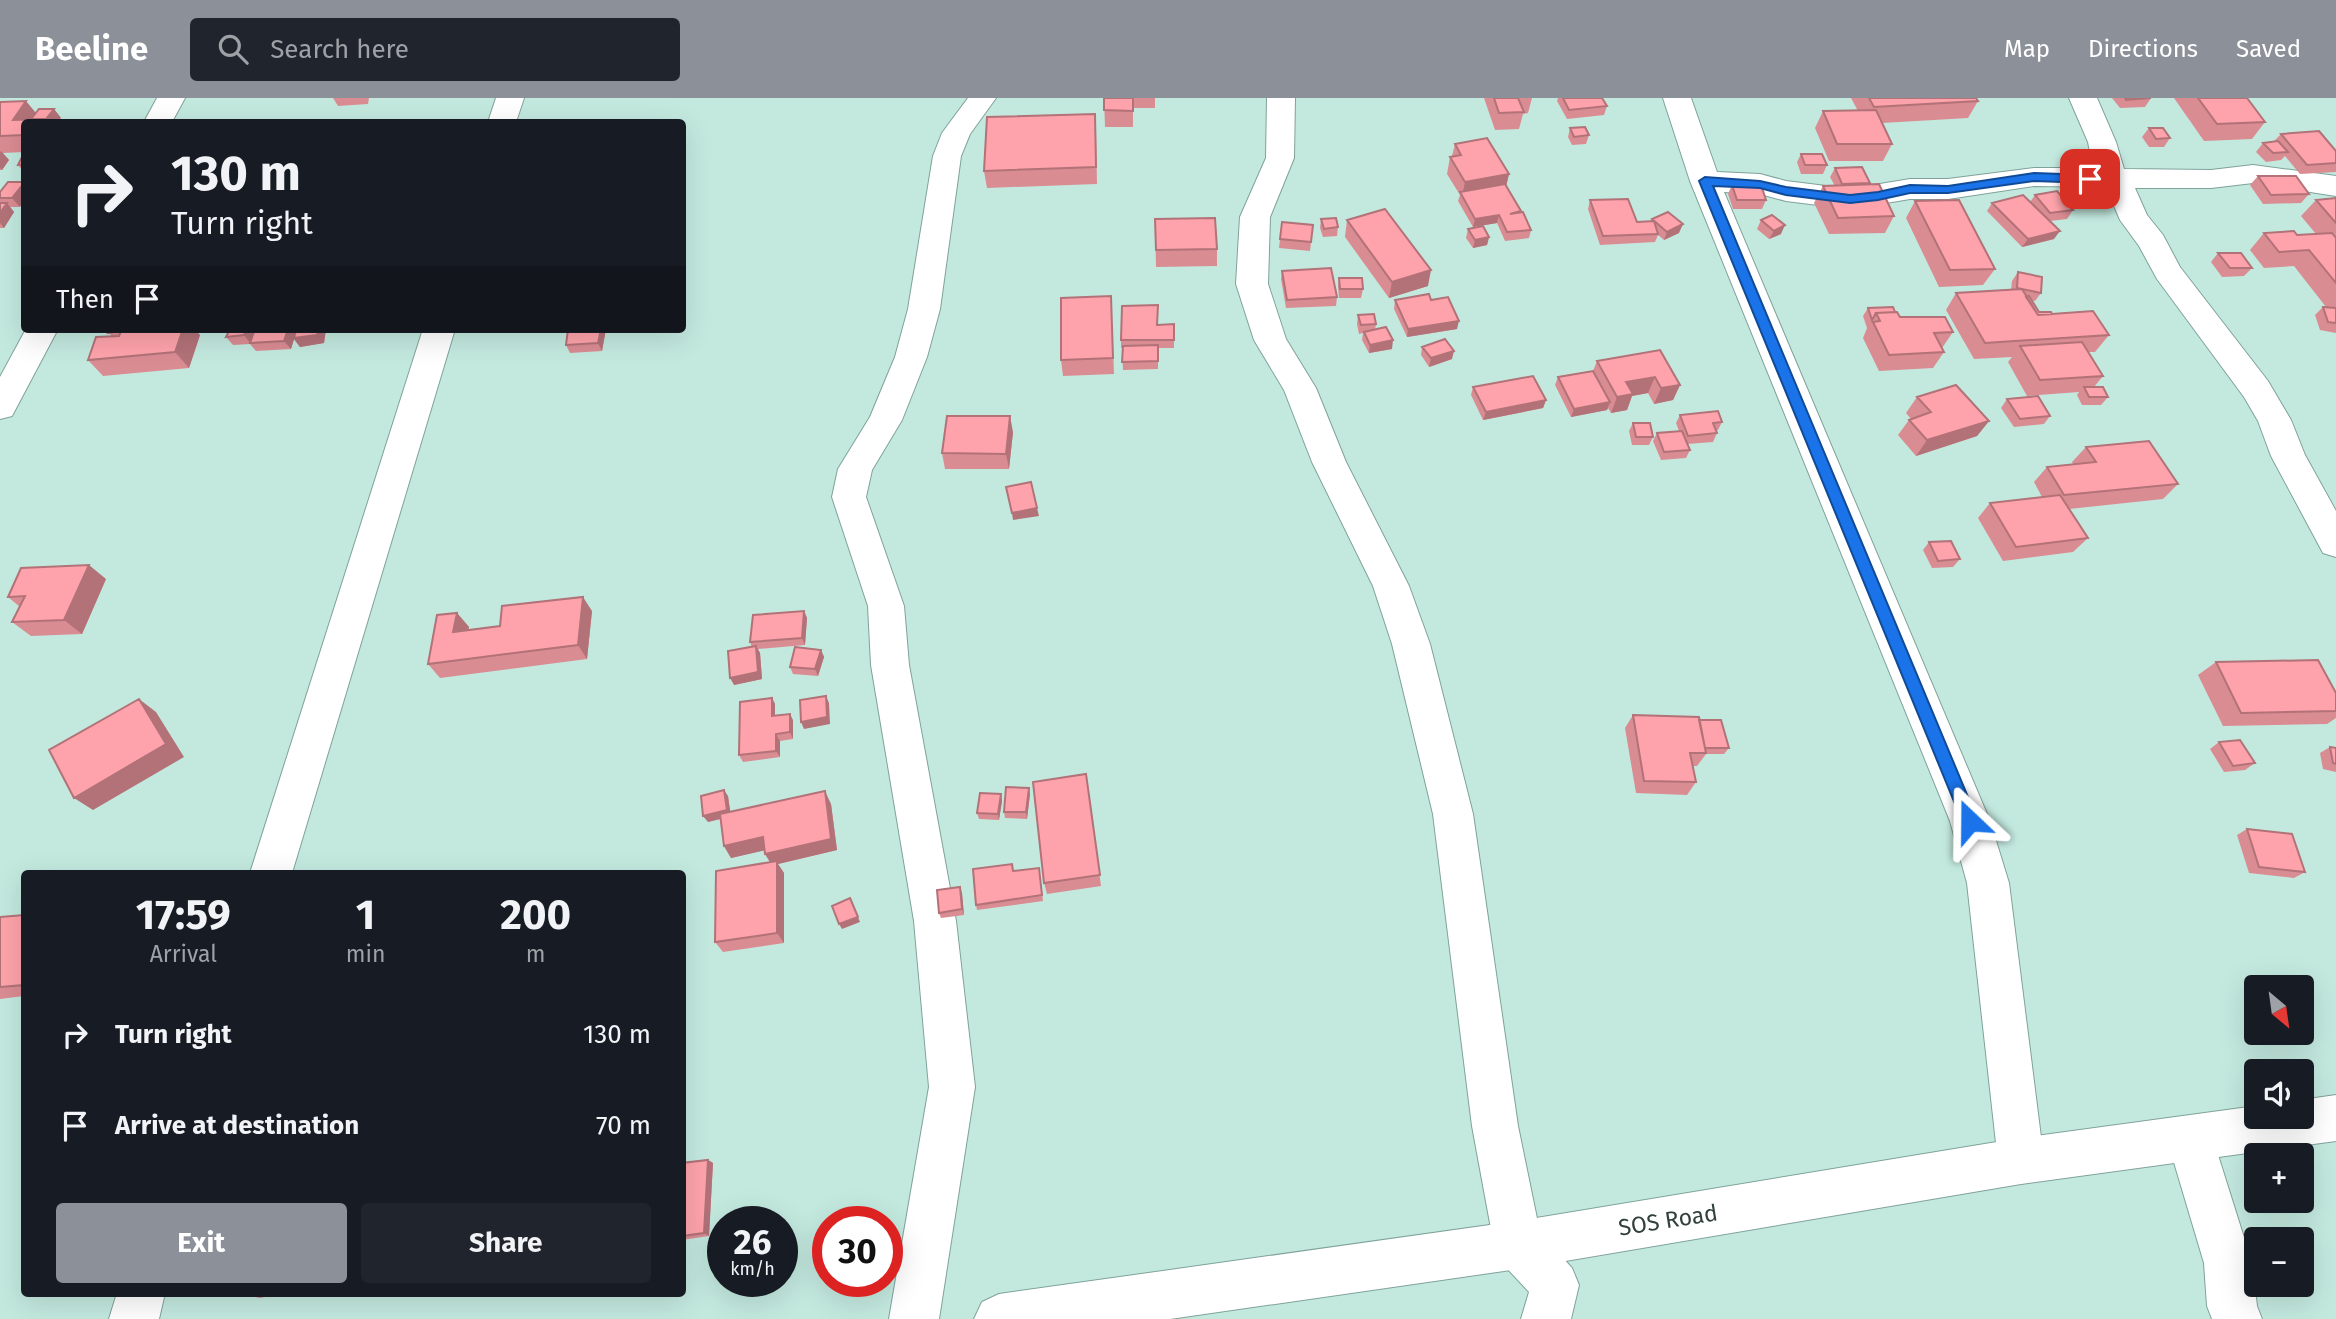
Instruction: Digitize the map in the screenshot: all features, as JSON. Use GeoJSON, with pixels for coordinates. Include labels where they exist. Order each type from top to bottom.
{"type":"FeatureCollection","features":[{"type":"Feature","properties":{"kind":"street"},"geometry":{"type":"LineString","coordinates":[[160,119],[171,98]]}},
{"type":"Feature","properties":{"kind":"street"},"geometry":{"type":"LineString","coordinates":[[503,119],[510,98]]}},
{"type":"Feature","properties":{"kind":"street"},"geometry":{"type":"LineString","coordinates":[[914,1319],[952,1087],[935,921],[890,665],[886,606],[849,497],[855,469],[885,420],[911,357],[924,309],[947,156],[956,133],[982,98]]}},
{"type":"Feature","properties":{"kind":"street"},"geometry":{"type":"LineString","coordinates":[[1280,98],[1280,158],[1255,217],[1252,284],[1270,340],[1300,388],[1329,462],[1391,586],[1411,644],[1453,814],[1495,1126],[1518,1245],[1555,1285],[1546,1319]]}},
{"type":"Feature","properties":{"kind":"street"},"geometry":{"type":"LineString","coordinates":[[1676,98],[1705,181],[1970,821],[1988,883],[2021,1161]]}},
{"type":"Feature","properties":{"kind":"street"},"geometry":{"type":"LineString","coordinates":[[2083,98],[2102,142],[2107,168],[2118,180],[2130,210],[2168,272],[2256,389],[2288,456],[2336,544]]}},
{"type":"Feature","properties":{"kind":"street"},"geometry":{"type":"LineString","coordinates":[[1705,181],[1760,184],[1786,191],[1850,199],[1910,189],[1948,190],[2034,177],[2211,179],[2253,174],[2336,186]]}},
{"type":"Feature","properties":{"kind":"street"},"geometry":{"type":"LineString","coordinates":[[0,407],[40,333]]}},
{"type":"Feature","properties":{"kind":"street"},"geometry":{"type":"LineString","coordinates":[[272,870],[438,333]]}},
{"type":"Feature","properties":{"kind":"street","name":"SOS Road"},"geometry":{"type":"LineString","coordinates":[[999,1319],[1518,1245],[2021,1161],[2336,1118]]}},
{"type":"Feature","properties":{"kind":"street"},"geometry":{"type":"LineString","coordinates":[[2190,1139],[2228,1264],[2231,1306],[2236,1319]]}},
{"type":"Feature","properties":{"kind":"street"},"geometry":{"type":"LineString","coordinates":[[134,1319],[140,1297]]}},
{"type":"Feature","properties":{"kind":"building"},"geometry":{"type":"Polygon","coordinates":[[[1104,98],[1133,98],[1133,111],[1104,110],[1104,98]]]}},
{"type":"Feature","properties":{"kind":"building"},"geometry":{"type":"Polygon","coordinates":[[[1494,98],[1518,98],[1524,112],[1499,113],[1494,98]]]}},
{"type":"Feature","properties":{"kind":"building"},"geometry":{"type":"Polygon","coordinates":[[[1563,98],[1602,98],[1607,106],[1569,110],[1563,98]]]}},
{"type":"Feature","properties":{"kind":"building"},"geometry":{"type":"Polygon","coordinates":[[[1869,98],[1976,98],[1978,101],[1874,107],[1869,98]]]}},
{"type":"Feature","properties":{"kind":"building"},"geometry":{"type":"Polygon","coordinates":[[[2198,98],[2247,98],[2265,122],[2217,124],[2198,98]]]}},
{"type":"Feature","properties":{"kind":"building"},"geometry":{"type":"Polygon","coordinates":[[[26,101],[13,120],[21,120],[21,135],[0,136],[0,102],[26,101]]]}},
{"type":"Feature","properties":{"kind":"building"},"geometry":{"type":"Polygon","coordinates":[[[39,109],[54,109],[46,119],[31,119],[39,109]]]}},
{"type":"Feature","properties":{"kind":"building"},"geometry":{"type":"Polygon","coordinates":[[[1876,110],[1892,144],[1837,144],[1823,111],[1876,110]]]}},
{"type":"Feature","properties":{"kind":"building"},"geometry":{"type":"Polygon","coordinates":[[[1095,114],[1096,167],[984,171],[987,117],[1095,114]]]}},
{"type":"Feature","properties":{"kind":"building"},"geometry":{"type":"Polygon","coordinates":[[[1585,127],[1589,135],[1574,137],[1570,128],[1585,127]]]}},
{"type":"Feature","properties":{"kind":"building"},"geometry":{"type":"Polygon","coordinates":[[[2149,128],[2163,128],[2170,138],[2156,139],[2149,128]]]}},
{"type":"Feature","properties":{"kind":"building"},"geometry":{"type":"Polygon","coordinates":[[[2319,131],[2336,151],[2336,163],[2307,165],[2281,134],[2319,131]]]}},
{"type":"Feature","properties":{"kind":"building"},"geometry":{"type":"Polygon","coordinates":[[[1487,138],[1509,174],[1465,182],[1450,157],[1461,155],[1455,144],[1487,138]]]}},
{"type":"Feature","properties":{"kind":"building"},"geometry":{"type":"Polygon","coordinates":[[[2278,141],[2288,152],[2273,153],[2263,143],[2278,141]]]}},
{"type":"Feature","properties":{"kind":"building"},"geometry":{"type":"Polygon","coordinates":[[[1801,154],[1822,154],[1827,165],[1805,165],[1801,154]]]}},
{"type":"Feature","properties":{"kind":"building"},"geometry":{"type":"Polygon","coordinates":[[[1862,167],[1870,183],[1842,184],[1835,168],[1862,167]]]}},
{"type":"Feature","properties":{"kind":"building"},"geometry":{"type":"Polygon","coordinates":[[[2258,176],[2296,176],[2309,194],[2271,195],[2258,176]]]}},
{"type":"Feature","properties":{"kind":"building"},"geometry":{"type":"Polygon","coordinates":[[[8,182],[21,182],[21,187],[12,198],[0,198],[0,192],[8,182]]]}},
{"type":"Feature","properties":{"kind":"building"},"geometry":{"type":"Polygon","coordinates":[[[1505,184],[1521,211],[1510,214],[1523,212],[1531,230],[1507,232],[1499,215],[1475,219],[1460,192],[1505,184]]]}},
{"type":"Feature","properties":{"kind":"building"},"geometry":{"type":"Polygon","coordinates":[[[1879,184],[1894,216],[1838,218],[1823,186],[1879,184]]]}},
{"type":"Feature","properties":{"kind":"building"},"geometry":{"type":"Polygon","coordinates":[[[1732,185],[1761,185],[1766,200],[1737,200],[1732,185]]]}},
{"type":"Feature","properties":{"kind":"building"},"geometry":{"type":"Polygon","coordinates":[[[2057,191],[2073,210],[2050,213],[2035,195],[2057,191]]]}},
{"type":"Feature","properties":{"kind":"building"},"geometry":{"type":"Polygon","coordinates":[[[2023,195],[2060,231],[2028,239],[1992,203],[2023,195]]]}},
{"type":"Feature","properties":{"kind":"building"},"geometry":{"type":"Polygon","coordinates":[[[2336,198],[2336,223],[2316,200],[2336,198]]]}},
{"type":"Feature","properties":{"kind":"building"},"geometry":{"type":"Polygon","coordinates":[[[1628,199],[1637,222],[1654,221],[1658,234],[1603,236],[1590,200],[1628,199]]]}},
{"type":"Feature","properties":{"kind":"building"},"geometry":{"type":"Polygon","coordinates":[[[1959,200],[1995,269],[1950,270],[1915,201],[1959,200]]]}},
{"type":"Feature","properties":{"kind":"building"},"geometry":{"type":"Polygon","coordinates":[[[0,203],[7,203],[0,213],[0,203]]]}},
{"type":"Feature","properties":{"kind":"building"},"geometry":{"type":"Polygon","coordinates":[[[1385,209],[1431,270],[1392,282],[1347,220],[1385,209]]]}},
{"type":"Feature","properties":{"kind":"building"},"geometry":{"type":"Polygon","coordinates":[[[1668,212],[1683,224],[1667,232],[1652,219],[1668,212]]]}},
{"type":"Feature","properties":{"kind":"building"},"geometry":{"type":"Polygon","coordinates":[[[1772,215],[1785,225],[1774,231],[1761,220],[1772,215]]]}},
{"type":"Feature","properties":{"kind":"building"},"geometry":{"type":"Polygon","coordinates":[[[1215,218],[1217,249],[1156,250],[1155,219],[1215,218]]]}},
{"type":"Feature","properties":{"kind":"building"},"geometry":{"type":"Polygon","coordinates":[[[1336,218],[1338,227],[1324,229],[1321,219],[1336,218]]]}},
{"type":"Feature","properties":{"kind":"building"},"geometry":{"type":"Polygon","coordinates":[[[1282,222],[1313,225],[1311,242],[1280,239],[1282,222]]]}},
{"type":"Feature","properties":{"kind":"building"},"geometry":{"type":"Polygon","coordinates":[[[1483,226],[1489,237],[1475,240],[1468,229],[1483,226]]]}},
{"type":"Feature","properties":{"kind":"building"},"geometry":{"type":"Polygon","coordinates":[[[2294,231],[2297,235],[2332,233],[2336,238],[2336,283],[2309,250],[2279,252],[2264,233],[2294,231]]]}},
{"type":"Feature","properties":{"kind":"building"},"geometry":{"type":"Polygon","coordinates":[[[2218,253],[2241,253],[2252,268],[2230,268],[2218,253]]]}},
{"type":"Feature","properties":{"kind":"building"},"geometry":{"type":"Polygon","coordinates":[[[1331,268],[1337,297],[1287,300],[1282,271],[1331,268]]]}},
{"type":"Feature","properties":{"kind":"building"},"geometry":{"type":"Polygon","coordinates":[[[2018,272],[2042,277],[2041,293],[2017,288],[2018,272]]]}},
{"type":"Feature","properties":{"kind":"building"},"geometry":{"type":"Polygon","coordinates":[[[1339,278],[1362,278],[1363,289],[1340,289],[1339,278]]]}},
{"type":"Feature","properties":{"kind":"building"},"geometry":{"type":"Polygon","coordinates":[[[2022,289],[2038,315],[2093,311],[2109,335],[1985,343],[1956,293],[2022,289]]]}},
{"type":"Feature","properties":{"kind":"building"},"geometry":{"type":"Polygon","coordinates":[[[1429,294],[1431,300],[1448,297],[1459,321],[1408,329],[1395,300],[1429,294]]]}},
{"type":"Feature","properties":{"kind":"building"},"geometry":{"type":"Polygon","coordinates":[[[1111,296],[1113,358],[1061,360],[1061,298],[1111,296]]]}},
{"type":"Feature","properties":{"kind":"building"},"geometry":{"type":"Polygon","coordinates":[[[2029,296],[2039,312],[2052,314],[2038,315],[2026,297],[2029,296]]]}},
{"type":"Feature","properties":{"kind":"building"},"geometry":{"type":"Polygon","coordinates":[[[1158,305],[1157,325],[1174,324],[1174,340],[1121,340],[1122,306],[1158,305]]]}},
{"type":"Feature","properties":{"kind":"building"},"geometry":{"type":"Polygon","coordinates":[[[1893,307],[1895,312],[1876,313],[1872,320],[1868,308],[1893,307]]]}},
{"type":"Feature","properties":{"kind":"building"},"geometry":{"type":"Polygon","coordinates":[[[2323,307],[2336,308],[2336,323],[2328,322],[2323,307]]]}},
{"type":"Feature","properties":{"kind":"building"},"geometry":{"type":"Polygon","coordinates":[[[1897,312],[1900,317],[1945,317],[1953,332],[1934,333],[1944,352],[1889,355],[1873,322],[1880,321],[1876,313],[1897,312]]]}},
{"type":"Feature","properties":{"kind":"building"},"geometry":{"type":"Polygon","coordinates":[[[1374,314],[1376,324],[1361,325],[1358,315],[1374,314]]]}},
{"type":"Feature","properties":{"kind":"building"},"geometry":{"type":"Polygon","coordinates":[[[1386,327],[1393,340],[1370,345],[1364,332],[1386,327]]]}},
{"type":"Feature","properties":{"kind":"building"},"geometry":{"type":"Polygon","coordinates":[[[120,333],[182,333],[175,352],[88,360],[96,337],[119,336],[120,333]]]}},
{"type":"Feature","properties":{"kind":"building"},"geometry":{"type":"Polygon","coordinates":[[[228,333],[245,333],[244,335],[226,337],[228,333]]]}},
{"type":"Feature","properties":{"kind":"building"},"geometry":{"type":"Polygon","coordinates":[[[254,333],[287,333],[284,341],[250,343],[254,333]]]}},
{"type":"Feature","properties":{"kind":"building"},"geometry":{"type":"Polygon","coordinates":[[[295,333],[318,333],[317,335],[294,338],[295,333]]]}},
{"type":"Feature","properties":{"kind":"building"},"geometry":{"type":"Polygon","coordinates":[[[568,333],[600,333],[598,343],[566,345],[568,333]]]}},
{"type":"Feature","properties":{"kind":"building"},"geometry":{"type":"Polygon","coordinates":[[[1445,339],[1454,351],[1431,358],[1422,347],[1445,339]]]}},
{"type":"Feature","properties":{"kind":"building"},"geometry":{"type":"Polygon","coordinates":[[[2082,342],[2103,376],[2040,380],[2020,346],[2082,342]]]}},
{"type":"Feature","properties":{"kind":"building"},"geometry":{"type":"Polygon","coordinates":[[[1158,345],[1158,361],[1122,362],[1123,346],[1158,345]]]}},
{"type":"Feature","properties":{"kind":"building"},"geometry":{"type":"Polygon","coordinates":[[[1660,350],[1680,385],[1661,388],[1655,377],[1626,382],[1633,394],[1617,397],[1597,361],[1660,350]]]}},
{"type":"Feature","properties":{"kind":"building"},"geometry":{"type":"Polygon","coordinates":[[[1593,371],[1610,402],[1574,409],[1558,377],[1593,371]]]}},
{"type":"Feature","properties":{"kind":"building"},"geometry":{"type":"Polygon","coordinates":[[[1533,376],[1546,400],[1486,412],[1473,387],[1533,376]]]}},
{"type":"Feature","properties":{"kind":"building"},"geometry":{"type":"Polygon","coordinates":[[[1956,385],[1989,421],[1927,440],[1909,420],[1931,412],[1917,397],[1956,385]]]}},
{"type":"Feature","properties":{"kind":"building"},"geometry":{"type":"Polygon","coordinates":[[[2084,387],[2103,387],[2108,397],[2089,397],[2084,387]]]}},
{"type":"Feature","properties":{"kind":"building"},"geometry":{"type":"Polygon","coordinates":[[[2038,396],[2050,416],[2020,419],[2007,399],[2038,396]]]}},
{"type":"Feature","properties":{"kind":"building"},"geometry":{"type":"Polygon","coordinates":[[[1718,411],[1722,422],[1713,423],[1717,433],[1688,436],[1680,415],[1718,411]]]}},
{"type":"Feature","properties":{"kind":"building"},"geometry":{"type":"Polygon","coordinates":[[[947,416],[1010,416],[1006,454],[942,453],[947,416]]]}},
{"type":"Feature","properties":{"kind":"building"},"geometry":{"type":"Polygon","coordinates":[[[1633,423],[1650,423],[1653,437],[1636,437],[1633,423]]]}},
{"type":"Feature","properties":{"kind":"building"},"geometry":{"type":"Polygon","coordinates":[[[1682,431],[1690,450],[1664,452],[1657,433],[1682,431]]]}},
{"type":"Feature","properties":{"kind":"building"},"geometry":{"type":"Polygon","coordinates":[[[2149,441],[2178,484],[2064,495],[2047,467],[2096,462],[2086,447],[2149,441]]]}},
{"type":"Feature","properties":{"kind":"building"},"geometry":{"type":"Polygon","coordinates":[[[1031,482],[1037,508],[1012,513],[1006,487],[1031,482]]]}},
{"type":"Feature","properties":{"kind":"building"},"geometry":{"type":"Polygon","coordinates":[[[2060,495],[2088,538],[2016,547],[1990,503],[2060,495]]]}},
{"type":"Feature","properties":{"kind":"building"},"geometry":{"type":"Polygon","coordinates":[[[1951,541],[1960,559],[1938,561],[1929,542],[1951,541]]]}},
{"type":"Feature","properties":{"kind":"building"},"geometry":{"type":"Polygon","coordinates":[[[89,565],[64,620],[12,622],[25,596],[8,597],[21,568],[89,565]]]}},
{"type":"Feature","properties":{"kind":"building"},"geometry":{"type":"Polygon","coordinates":[[[583,597],[578,645],[428,664],[437,615],[457,613],[453,632],[500,626],[502,606],[583,597]]]}},
{"type":"Feature","properties":{"kind":"building"},"geometry":{"type":"Polygon","coordinates":[[[804,611],[802,638],[750,642],[753,615],[804,611]]]}},
{"type":"Feature","properties":{"kind":"building"},"geometry":{"type":"Polygon","coordinates":[[[756,646],[758,672],[730,678],[728,651],[756,646]]]}},
{"type":"Feature","properties":{"kind":"building"},"geometry":{"type":"Polygon","coordinates":[[[795,647],[821,650],[815,669],[790,667],[795,647]]]}},
{"type":"Feature","properties":{"kind":"building"},"geometry":{"type":"Polygon","coordinates":[[[2318,660],[2336,693],[2336,711],[2241,713],[2216,662],[2318,660]]]}},
{"type":"Feature","properties":{"kind":"building"},"geometry":{"type":"Polygon","coordinates":[[[826,696],[827,717],[801,722],[800,700],[826,696]]]}},
{"type":"Feature","properties":{"kind":"building"},"geometry":{"type":"Polygon","coordinates":[[[772,698],[772,716],[790,714],[790,732],[776,734],[776,751],[739,755],[740,702],[772,698]]]}},
{"type":"Feature","properties":{"kind":"building"},"geometry":{"type":"Polygon","coordinates":[[[139,699],[166,744],[74,798],[49,750],[139,699]]]}},
{"type":"Feature","properties":{"kind":"building"},"geometry":{"type":"Polygon","coordinates":[[[1633,715],[1699,717],[1706,753],[1690,753],[1696,782],[1644,781],[1633,715]]]}},
{"type":"Feature","properties":{"kind":"building"},"geometry":{"type":"Polygon","coordinates":[[[1699,720],[1721,720],[1729,748],[1705,748],[1699,720]]]}},
{"type":"Feature","properties":{"kind":"building"},"geometry":{"type":"Polygon","coordinates":[[[2240,740],[2255,763],[2233,766],[2219,742],[2240,740]]]}},
{"type":"Feature","properties":{"kind":"building"},"geometry":{"type":"Polygon","coordinates":[[[2330,747],[2336,748],[2336,764],[2333,763],[2330,747]]]}},
{"type":"Feature","properties":{"kind":"building"},"geometry":{"type":"Polygon","coordinates":[[[1086,774],[1100,875],[1044,883],[1033,782],[1086,774]]]}},
{"type":"Feature","properties":{"kind":"building"},"geometry":{"type":"Polygon","coordinates":[[[1006,787],[1029,788],[1026,812],[1004,812],[1006,787]]]}},
{"type":"Feature","properties":{"kind":"building"},"geometry":{"type":"Polygon","coordinates":[[[724,790],[727,810],[703,816],[701,796],[724,790]]]}},
{"type":"Feature","properties":{"kind":"building"},"geometry":{"type":"Polygon","coordinates":[[[825,791],[831,839],[765,854],[763,837],[724,846],[720,814],[825,791]]]}},
{"type":"Feature","properties":{"kind":"building"},"geometry":{"type":"Polygon","coordinates":[[[980,793],[1001,794],[998,814],[977,813],[980,793]]]}},
{"type":"Feature","properties":{"kind":"building"},"geometry":{"type":"Polygon","coordinates":[[[2247,829],[2292,834],[2305,872],[2259,867],[2247,829]]]}},
{"type":"Feature","properties":{"kind":"building"},"geometry":{"type":"Polygon","coordinates":[[[777,861],[777,933],[715,942],[716,871],[777,861]]]}},
{"type":"Feature","properties":{"kind":"building"},"geometry":{"type":"Polygon","coordinates":[[[1012,864],[1013,871],[1039,868],[1042,895],[976,905],[973,869],[1012,864]]]}},
{"type":"Feature","properties":{"kind":"building"},"geometry":{"type":"Polygon","coordinates":[[[960,887],[962,909],[939,913],[937,890],[960,887]]]}},
{"type":"Feature","properties":{"kind":"building"},"geometry":{"type":"Polygon","coordinates":[[[850,898],[858,917],[839,924],[832,906],[850,898]]]}},
{"type":"Feature","properties":{"kind":"building"},"geometry":{"type":"Polygon","coordinates":[[[21,915],[21,985],[0,987],[0,917],[21,915]]]}},
{"type":"Feature","properties":{"kind":"building"},"geometry":{"type":"Polygon","coordinates":[[[708,1160],[704,1233],[686,1235],[686,1163],[708,1160]]]}},
{"type":"Feature","properties":{"kind":"route"},"geometry":{"type":"LineString","coordinates":[[1970,821],[1705,181],[1739,185],[1760,184],[1786,191],[1850,199],[1910,189],[1948,190],[2034,177],[2090,179]]}}]}
